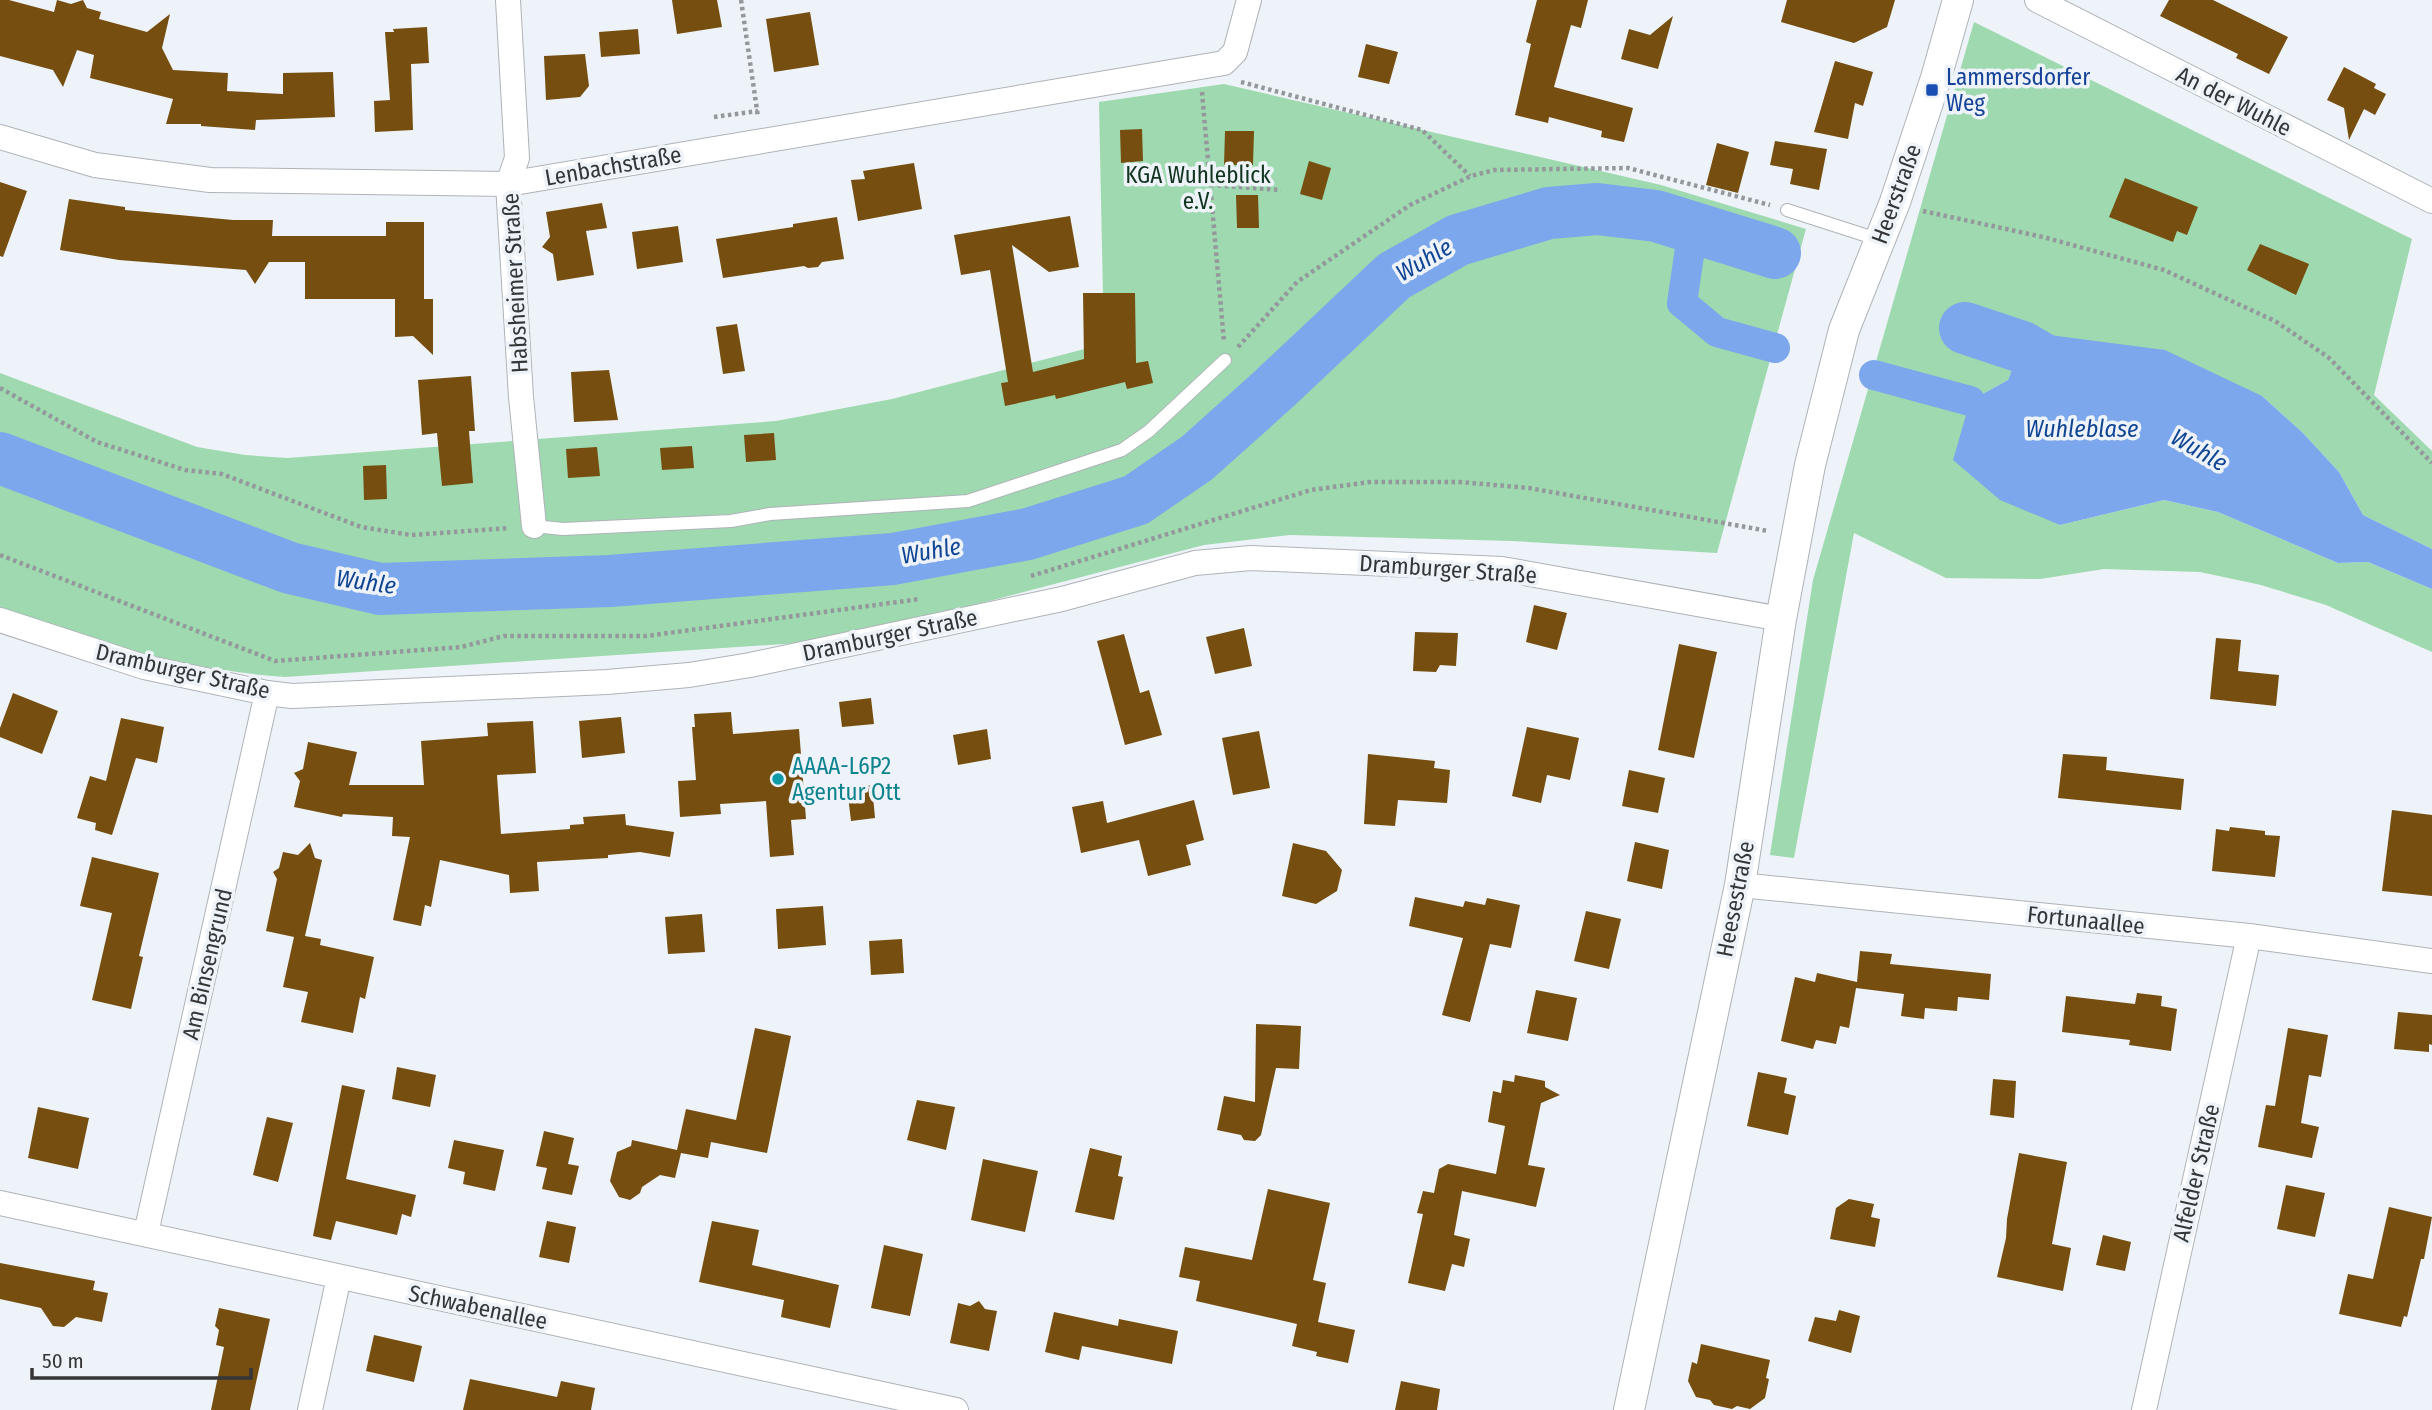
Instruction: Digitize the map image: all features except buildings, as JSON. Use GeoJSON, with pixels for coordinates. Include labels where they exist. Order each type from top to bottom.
{"type":"FeatureCollection","features":[{"type":"Feature","properties":{"kind":"street","name":"Habsheimer Straße"},"geometry":{"type":"LineString","coordinates":[[508,0],[517,158],[508,184],[521,397],[534,526]]}},
{"type":"Feature","properties":{"kind":"street"},"geometry":{"type":"LineString","coordinates":[[1212,65],[1235,52],[1249,0]]}},
{"type":"Feature","properties":{"kind":"street","name":"Heerstraße"},"geometry":{"type":"LineString","coordinates":[[1829,386],[1844,330],[1895,202],[1958,0]]}},
{"type":"Feature","properties":{"kind":"street","name":"An der Wuhle"},"geometry":{"type":"LineString","coordinates":[[2037,0],[2432,201]]}},
{"type":"Feature","properties":{"kind":"street","name":"Lenbachstraße"},"geometry":{"type":"LineString","coordinates":[[0,137],[95,165],[210,180],[508,184],[1212,65]]}},
{"type":"Feature","properties":{"kind":"street","name":"Heesestraße"},"geometry":{"type":"LineString","coordinates":[[1629,1410],[1740,885],[1781,619],[1810,465],[1829,386]]}},
{"type":"Feature","properties":{"kind":"street","name":"Dramburger Straße"},"geometry":{"type":"LineString","coordinates":[[0,620],[144,667],[267,694],[292,695],[607,682],[689,675],[750,665],[1062,598],[1195,563],[1251,558],[1502,569],[1781,619]]}},
{"type":"Feature","properties":{"kind":"street","name":"Am Binsengrund"},"geometry":{"type":"LineString","coordinates":[[146,1233],[267,694]]}},
{"type":"Feature","properties":{"kind":"street","name":"Fortunaallee"},"geometry":{"type":"LineString","coordinates":[[1740,885],[2249,936],[2432,961]]}},
{"type":"Feature","properties":{"kind":"street","name":"Alfelder Straße"},"geometry":{"type":"LineString","coordinates":[[2144,1410],[2249,936]]}},
{"type":"Feature","properties":{"kind":"street","name":"Schwabenallee"},"geometry":{"type":"LineString","coordinates":[[0,1203],[956,1410]]}},
{"type":"Feature","properties":{"kind":"street"},"geometry":{"type":"LineString","coordinates":[[310,1410],[339,1276]]}},
{"type":"Feature","properties":{"kind":"lane"},"geometry":{"type":"LineString","coordinates":[[1787,210],[1880,240]]}},
{"type":"Feature","properties":{"kind":"lane"},"geometry":{"type":"LineString","coordinates":[[534,526],[563,529],[731,521],[770,514],[968,501],[1122,450],[1149,431],[1225,360]]}},
{"type":"Feature","properties":{"kind":"path"},"geometry":{"type":"LineString","coordinates":[[741,0],[762,141]]}},
{"type":"Feature","properties":{"kind":"path"},"geometry":{"type":"LineString","coordinates":[[1225,360],[1210,185],[1212,65],[1241,82],[1422,130],[1471,176]]}},
{"type":"Feature","properties":{"kind":"path"},"geometry":{"type":"LineString","coordinates":[[714,117],[758,111]]}},
{"type":"Feature","properties":{"kind":"path"},"geometry":{"type":"LineString","coordinates":[[1225,360],[1297,282],[1410,205],[1471,176],[1494,170],[1628,168],[1787,210]]}},
{"type":"Feature","properties":{"kind":"path"},"geometry":{"type":"LineString","coordinates":[[1210,185],[1281,190]]}},
{"type":"Feature","properties":{"kind":"path"},"geometry":{"type":"LineString","coordinates":[[1895,202],[2043,237],[2164,270],[2275,321],[2328,357],[2432,463]]}},
{"type":"Feature","properties":{"kind":"path"},"geometry":{"type":"LineString","coordinates":[[0,388],[97,442],[185,470],[222,474],[362,527],[411,535],[534,526]]}},
{"type":"Feature","properties":{"kind":"path"},"geometry":{"type":"LineString","coordinates":[[1020,579],[1311,491],[1370,482],[1460,482],[1529,488],[1775,532]]}},
{"type":"Feature","properties":{"kind":"path"},"geometry":{"type":"LineString","coordinates":[[0,555],[275,661],[461,647],[504,636],[646,636],[928,598]]}},
{"type":"Feature","properties":{"kind":"green space"},"geometry":{"type":"Polygon","coordinates":[[[1974,22],[2412,239],[2374,395],[2432,451],[2432,549],[2363,515],[2339,472],[2303,433],[2262,396],[2027,332],[2008,380],[1970,401],[2060,525],[2164,500],[2218,512],[2338,563],[2368,562],[2432,589],[2432,652],[2326,605],[2261,585],[2200,572],[2104,569],[2040,579],[1946,578],[1854,533],[1794,858],[1770,855],[1813,580],[1974,22]]]}},
{"type":"Feature","properties":{"kind":"green space","name":"KGA Wuhleblick e.V."},"geometry":{"type":"Polygon","coordinates":[[[1224,84],[1661,185],[1806,229],[1717,553],[1512,541],[1290,535],[1204,545],[855,636],[814,642],[285,677],[212,668],[140,653],[0,607],[0,373],[197,447],[245,455],[287,458],[776,421],[892,399],[1104,344],[1099,102],[1224,84]]]}},
{"type":"Feature","properties":{"kind":"water","name":"Wuhleblase"},"geometry":{"type":"Polygon","coordinates":[[[2027,332],[2165,350],[2262,396],[2303,433],[2339,472],[2363,515],[2432,549],[2432,589],[2368,562],[2338,563],[2218,512],[2164,500],[2060,525],[2000,500],[1953,460],[1970,401],[2008,380],[2027,332]]]}},
{"type":"Feature","properties":{"kind":"waterway","name":"Wuhle"},"geometry":{"type":"LineString","coordinates":[[0,458],[290,568],[380,589],[610,581],[893,559],[1028,534],[1136,500],[1197,458],[1394,276],[1458,240],[1549,213],[1597,209],[1656,216],[1775,253]]}},
{"type":"Feature","properties":{"kind":"waterway"},"geometry":{"type":"LineString","coordinates":[[1693,228],[1682,303],[1717,332],[1775,348]]}},
{"type":"Feature","properties":{"kind":"waterway","name":"Wuhle"},"geometry":{"type":"LineString","coordinates":[[1965,328],[2022,347],[2082,382]]}},
{"type":"Feature","properties":{"kind":"waterway"},"geometry":{"type":"LineString","coordinates":[[1874,375],[1970,401]]}},
{"type":"Feature","properties":{"kind":"place","name":"Lammersdorfer Weg"},"geometry":{"type":"Point","coordinates":[1932,90]}},
{"type":"Feature","properties":{"kind":"place","name":"AAAA-L6P2 Agentur Ott"},"geometry":{"type":"Point","coordinates":[778,779]}}]}
